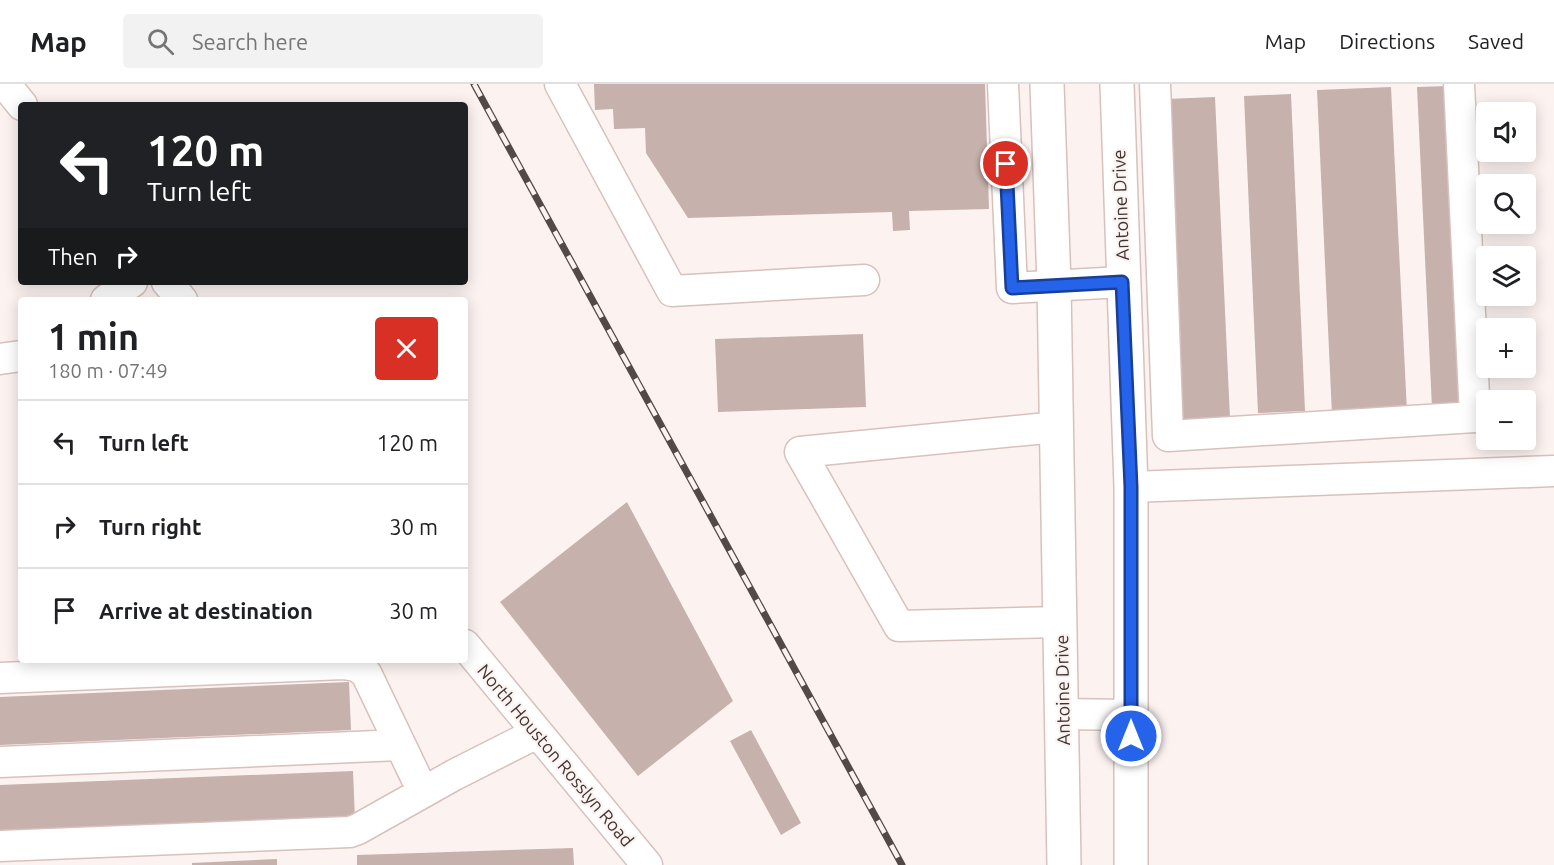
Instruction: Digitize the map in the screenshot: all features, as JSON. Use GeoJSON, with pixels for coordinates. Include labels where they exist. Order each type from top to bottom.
{"type":"FeatureCollection","features":[{"type":"Feature","properties":{"kind":"main road","name":"Antoine Drive"},"geometry":{"type":"LineString","coordinates":[[1047,84],[1054,285],[1064,865]]}},
{"type":"Feature","properties":{"kind":"main road","name":"Antoine Drive"},"geometry":{"type":"LineString","coordinates":[[1117,84],[1122,282],[1131,487],[1131,865]]}},
{"type":"Feature","properties":{"kind":"street"},"geometry":{"type":"LineString","coordinates":[[5,84],[20,102]]}},
{"type":"Feature","properties":{"kind":"street"},"geometry":{"type":"LineString","coordinates":[[560,84],[672,291],[864,280]]}},
{"type":"Feature","properties":{"kind":"street"},"geometry":{"type":"LineString","coordinates":[[1003,84],[1012,288],[1122,282]]}},
{"type":"Feature","properties":{"kind":"street"},"geometry":{"type":"LineString","coordinates":[[1155,84],[1168,436],[1475,417],[1460,84]]}},
{"type":"Feature","properties":{"kind":"street"},"geometry":{"type":"LineString","coordinates":[[110,297],[128,285]]}},
{"type":"Feature","properties":{"kind":"street"},"geometry":{"type":"LineString","coordinates":[[170,285],[180,297]]}},
{"type":"Feature","properties":{"kind":"street"},"geometry":{"type":"LineString","coordinates":[[0,359],[18,356]]}},
{"type":"Feature","properties":{"kind":"street"},"geometry":{"type":"LineString","coordinates":[[1057,427],[800,452],[899,626],[1060,622]]}},
{"type":"Feature","properties":{"kind":"street"},"geometry":{"type":"LineString","coordinates":[[1131,487],[1554,471]]}},
{"type":"Feature","properties":{"kind":"street","name":"North Houston Rosslyn Road"},"geometry":{"type":"LineString","coordinates":[[468,649],[647,865]]}},
{"type":"Feature","properties":{"kind":"street"},"geometry":{"type":"LineString","coordinates":[[0,678],[343,664],[356,666],[366,673],[423,792]]}},
{"type":"Feature","properties":{"kind":"street"},"geometry":{"type":"LineString","coordinates":[[1062,714],[1131,715]]}},
{"type":"Feature","properties":{"kind":"street"},"geometry":{"type":"LineString","coordinates":[[0,846],[350,832],[358,830],[423,792],[537,733]]}},
{"type":"Feature","properties":{"kind":"street"},"geometry":{"type":"LineString","coordinates":[[0,762],[400,744]]}},
{"type":"Feature","properties":{"kind":"building"},"geometry":{"type":"Polygon","coordinates":[[[594,84],[985,84],[989,209],[909,211],[910,230],[893,231],[892,212],[688,218],[646,153],[645,128],[614,129],[613,109],[595,110],[594,84]]]}},
{"type":"Feature","properties":{"kind":"building"},"geometry":{"type":"Polygon","coordinates":[[[1448,86],[1462,407],[1432,408],[1417,87],[1448,86]]]}},
{"type":"Feature","properties":{"kind":"building"},"geometry":{"type":"Polygon","coordinates":[[[1391,87],[1407,412],[1332,415],[1317,90],[1391,87]]]}},
{"type":"Feature","properties":{"kind":"building"},"geometry":{"type":"Polygon","coordinates":[[[1291,94],[1305,411],[1258,413],[1244,96],[1291,94]]]}},
{"type":"Feature","properties":{"kind":"building"},"geometry":{"type":"Polygon","coordinates":[[[1215,97],[1230,418],[1181,420],[1166,99],[1215,97]]]}},
{"type":"Feature","properties":{"kind":"building"},"geometry":{"type":"Polygon","coordinates":[[[863,334],[866,407],[718,412],[715,339],[863,334]]]}},
{"type":"Feature","properties":{"kind":"building"},"geometry":{"type":"Polygon","coordinates":[[[627,502],[733,701],[638,776],[500,602],[627,502]]]}},
{"type":"Feature","properties":{"kind":"building"},"geometry":{"type":"Polygon","coordinates":[[[349,682],[351,730],[0,745],[0,697],[349,682]]]}},
{"type":"Feature","properties":{"kind":"building"},"geometry":{"type":"Polygon","coordinates":[[[751,730],[801,823],[781,835],[730,741],[751,730]]]}},
{"type":"Feature","properties":{"kind":"building"},"geometry":{"type":"Polygon","coordinates":[[[353,771],[355,819],[0,833],[0,785],[353,771]]]}},
{"type":"Feature","properties":{"kind":"building"},"geometry":{"type":"Polygon","coordinates":[[[573,848],[574,865],[357,865],[357,855],[573,848]]]}},
{"type":"Feature","properties":{"kind":"building"},"geometry":{"type":"Polygon","coordinates":[[[277,859],[277,865],[192,865],[192,863],[277,859]]]}},
{"type":"Feature","properties":{"kind":"railway"},"geometry":{"type":"LineString","coordinates":[[474,84],[902,865]]}},
{"type":"Feature","properties":{"kind":"route"},"geometry":{"type":"LineString","coordinates":[[1006,164],[1012,288],[1122,282],[1131,487],[1131,736]]}}]}
